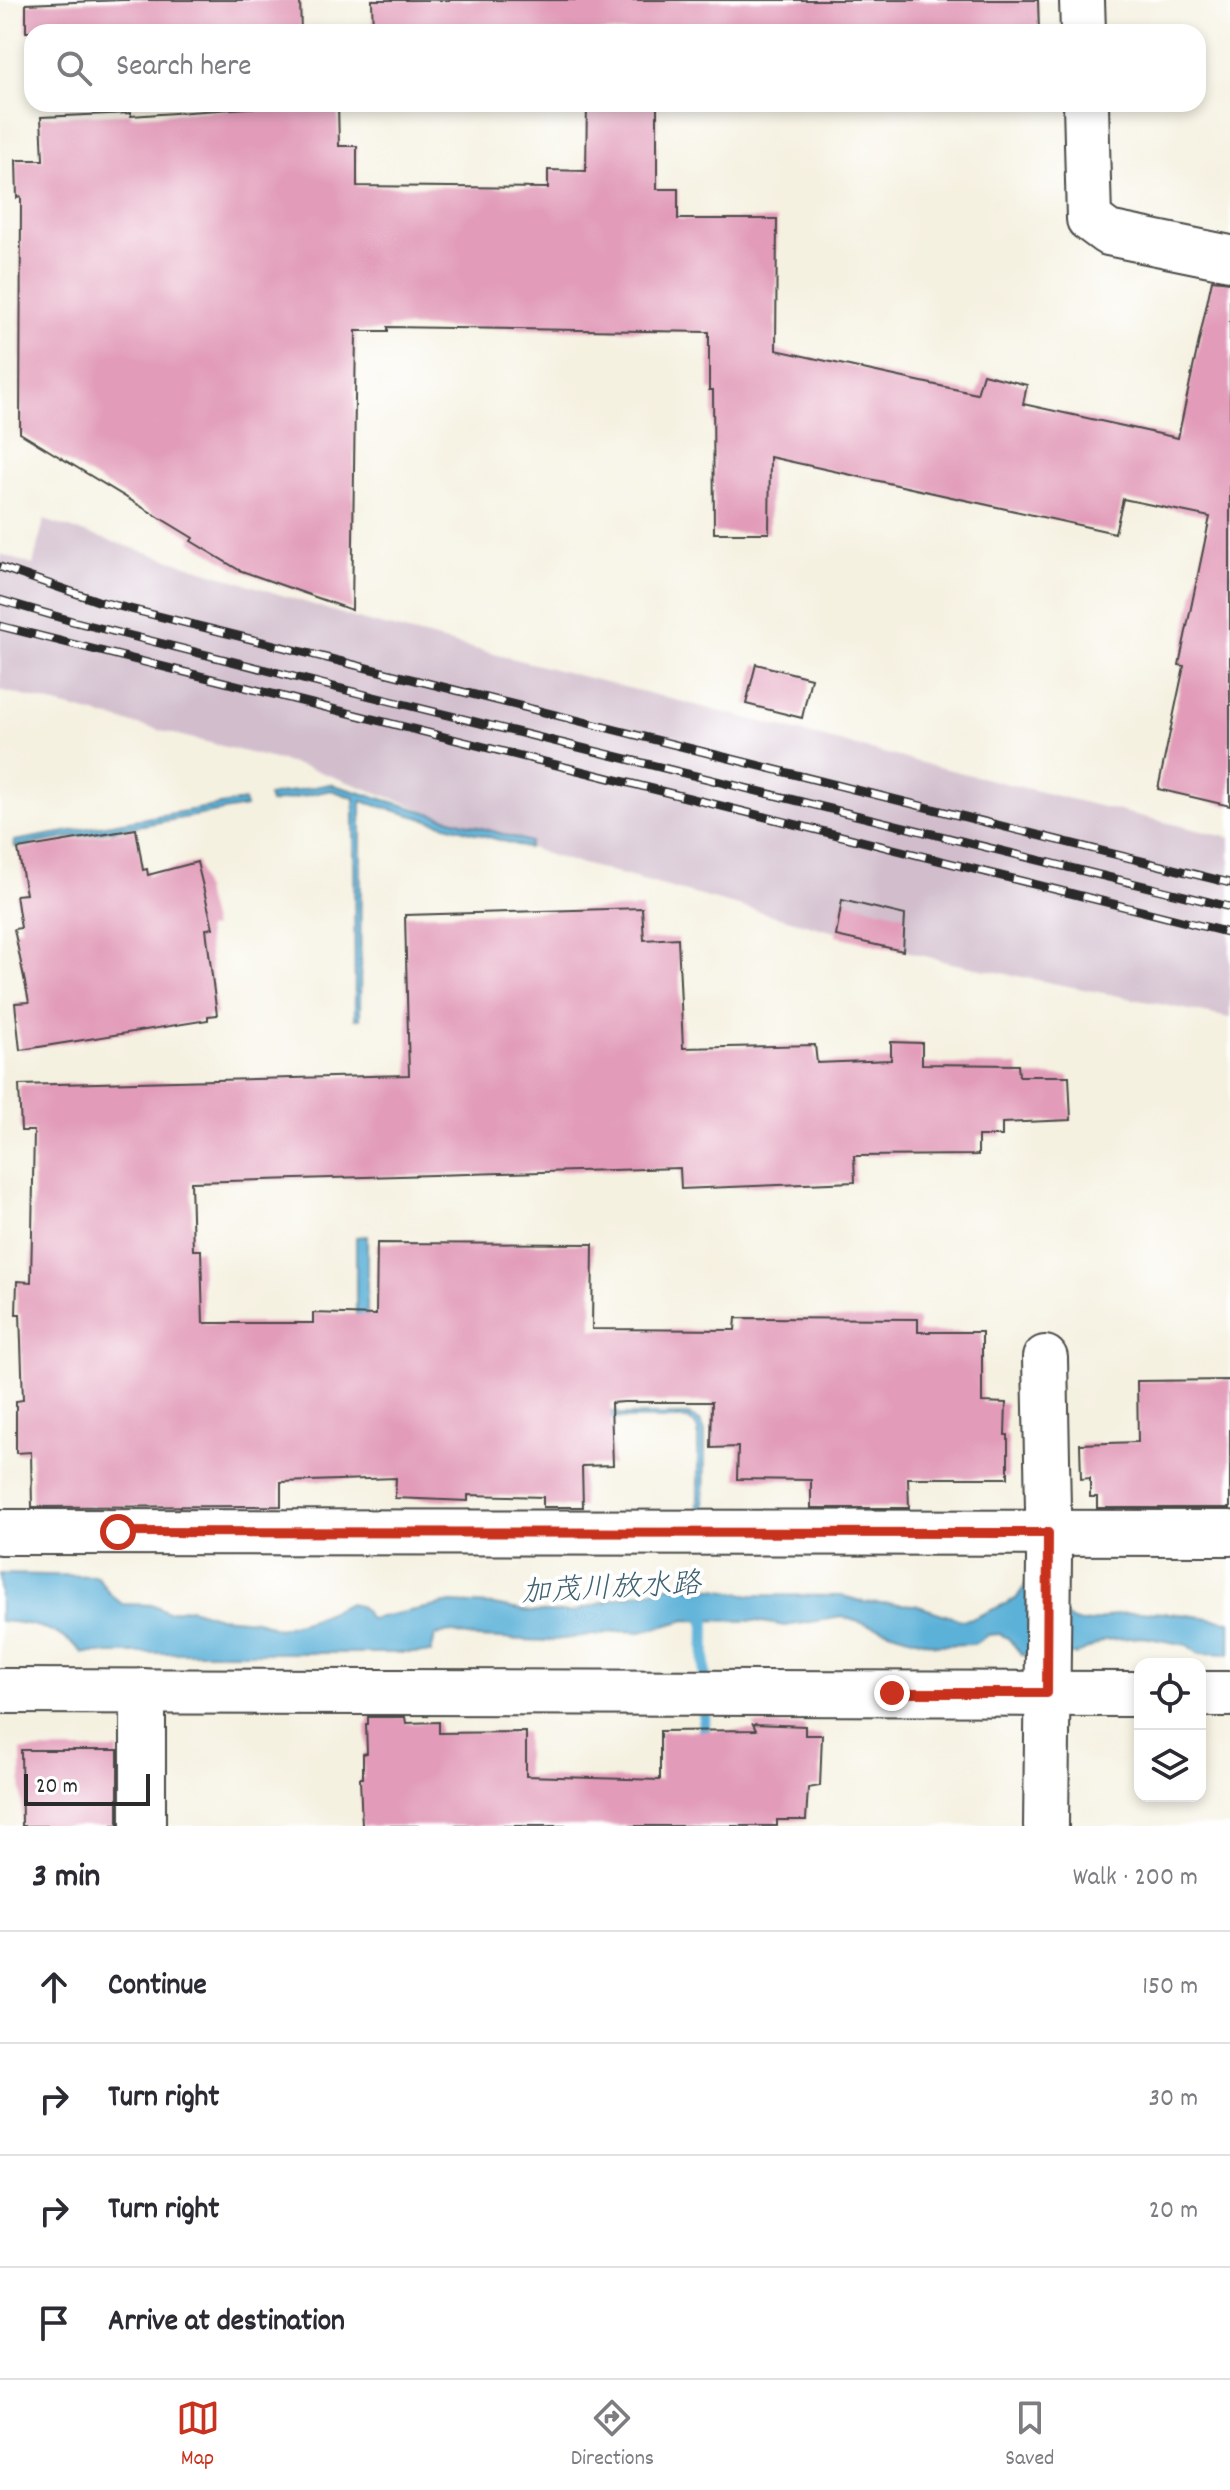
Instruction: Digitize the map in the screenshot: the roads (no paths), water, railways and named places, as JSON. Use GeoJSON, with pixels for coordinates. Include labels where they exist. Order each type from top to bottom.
{"type":"FeatureCollection","features":[{"type":"Feature","properties":{"kind":"street"},"geometry":{"type":"LineString","coordinates":[[1082,0],[1083,24]]}},
{"type":"Feature","properties":{"kind":"street"},"geometry":{"type":"LineString","coordinates":[[1086,112],[1089,219],[1108,233],[1230,258]]}},
{"type":"Feature","properties":{"kind":"street"},"geometry":{"type":"LineString","coordinates":[[1045,1358],[1049,1546],[1046,1826]]}},
{"type":"Feature","properties":{"kind":"street"},"geometry":{"type":"LineString","coordinates":[[0,1532],[1049,1546],[1230,1533]]}},
{"type":"Feature","properties":{"kind":"street"},"geometry":{"type":"LineString","coordinates":[[0,1691],[1046,1687],[1134,1694]]}},
{"type":"Feature","properties":{"kind":"street"},"geometry":{"type":"LineString","coordinates":[[143,1691],[143,1826]]}},
{"type":"Feature","properties":{"kind":"street"},"geometry":{"type":"LineString","coordinates":[[1206,1694],[1230,1694]]}},
{"type":"Feature","properties":{"kind":"water"},"geometry":{"type":"Polygon","coordinates":[[[330,784],[530,842],[528,848],[361,801],[360,1019],[355,1019],[354,798],[331,790],[270,803],[268,796],[330,784]]]}},
{"type":"Feature","properties":{"kind":"water"},"geometry":{"type":"Polygon","coordinates":[[[244,801],[246,807],[15,847],[14,841],[244,801]]]}},
{"type":"Feature","properties":{"kind":"water"},"geometry":{"type":"Polygon","coordinates":[[[367,1236],[367,1410],[688,1415],[700,1421],[705,1431],[704,1509],[698,1509],[698,1432],[688,1419],[356,1416],[356,1237],[367,1236]]]}},
{"type":"Feature","properties":{"kind":"water"},"geometry":{"type":"Polygon","coordinates":[[[0,1574],[97,1576],[122,1604],[154,1605],[167,1612],[190,1608],[219,1617],[256,1620],[278,1629],[350,1603],[361,1607],[370,1619],[451,1603],[494,1605],[530,1612],[573,1612],[671,1586],[751,1595],[843,1596],[864,1602],[915,1605],[961,1620],[974,1618],[1016,1599],[1028,1581],[1059,1611],[1076,1622],[1088,1623],[1118,1614],[1146,1612],[1230,1621],[1230,1654],[1198,1653],[1187,1645],[1143,1637],[1105,1640],[1076,1655],[1022,1655],[1008,1638],[1000,1634],[988,1635],[974,1644],[936,1645],[842,1617],[785,1626],[756,1621],[686,1620],[641,1632],[624,1631],[547,1641],[477,1638],[449,1632],[435,1636],[431,1653],[83,1653],[65,1638],[45,1629],[0,1621],[0,1574]]]}},
{"type":"Feature","properties":{"kind":"waterway","name":"加茂川放水路"},"geometry":{"type":"LineString","coordinates":[[704,1747],[705,1612]]}},
{"type":"Feature","properties":{"kind":"railway"},"geometry":{"type":"LineString","coordinates":[[0,567],[98,601],[1230,883]]}},
{"type":"Feature","properties":{"kind":"railway"},"geometry":{"type":"LineString","coordinates":[[0,600],[362,694],[1230,907]]}},
{"type":"Feature","properties":{"kind":"railway"},"geometry":{"type":"LineString","coordinates":[[0,626],[1230,933]]}}]}
